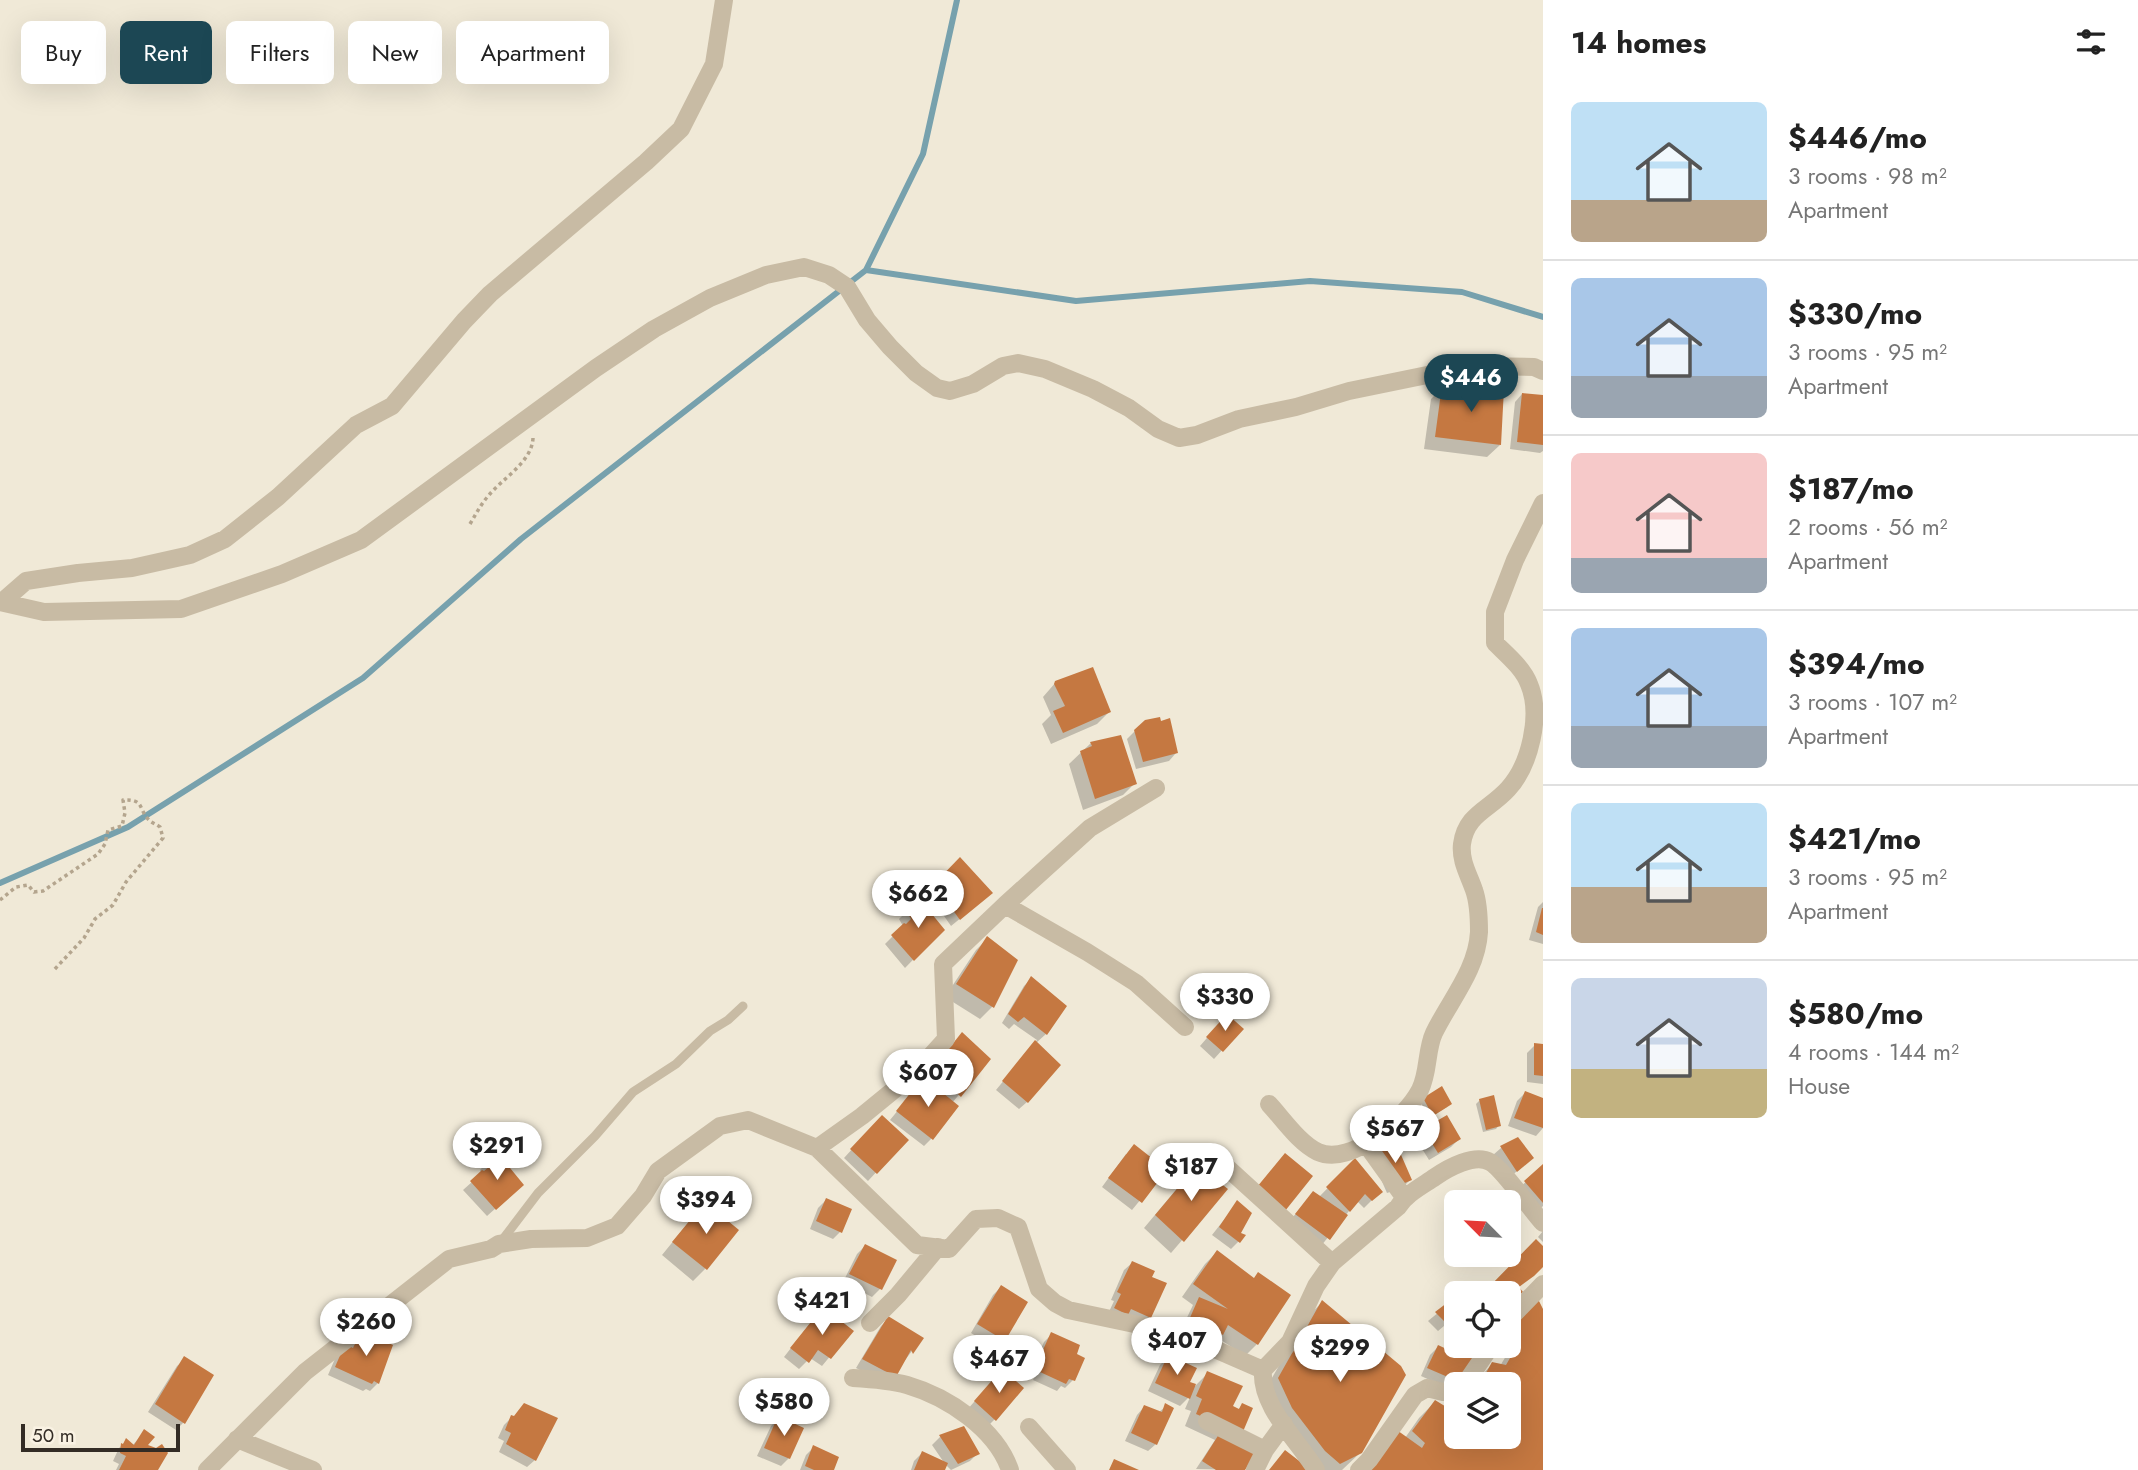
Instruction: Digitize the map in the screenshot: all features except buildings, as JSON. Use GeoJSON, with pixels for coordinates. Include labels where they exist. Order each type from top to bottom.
{"type":"FeatureCollection","features":[{"type":"Feature","properties":{"kind":"street"},"geometry":{"type":"LineString","coordinates":[[1,602],[26,581],[132,568],[190,555],[225,539],[278,497],[356,425],[392,406],[490,294],[681,130],[714,64],[724,0]]}},
{"type":"Feature","properties":{"kind":"street"},"geometry":{"type":"LineString","coordinates":[[1,602],[44,612],[181,609],[282,574],[360,540],[596,368],[654,329],[710,298],[766,275],[804,267],[829,275],[847,287],[867,320],[890,347],[916,373],[937,388],[950,391],[973,384],[1003,366],[1018,363],[1045,369],[1093,389],[1129,408],[1158,429],[1178,438],[1197,435],[1239,419],[1296,407],[1349,391],[1471,366],[1520,366],[1543,371]]}},
{"type":"Feature","properties":{"kind":"street"},"geometry":{"type":"LineString","coordinates":[[1269,1104],[1315,1151],[1325,1155],[1349,1153],[1366,1144],[1398,1118],[1421,1088],[1432,1036],[1474,962],[1479,932],[1475,892],[1465,870],[1462,845],[1469,820],[1491,805],[1510,787],[1522,767],[1530,742],[1535,710],[1529,683],[1514,662],[1495,643],[1495,612],[1529,529],[1543,503]]}},
{"type":"Feature","properties":{"kind":"street"},"geometry":{"type":"LineString","coordinates":[[817,1148],[917,1071],[946,1038],[943,964],[1090,828],[1156,789]]}},
{"type":"Feature","properties":{"kind":"street"},"geometry":{"type":"LineString","coordinates":[[1005,905],[1136,983],[1185,1027]]}},
{"type":"Feature","properties":{"kind":"street"},"geometry":{"type":"LineString","coordinates":[[208,1470],[305,1372],[449,1259],[491,1249],[499,1244],[587,1238],[617,1226],[643,1196],[658,1171],[720,1126],[748,1120],[817,1148],[917,1245],[949,1248],[976,1219],[998,1218],[1018,1227],[1039,1289],[1068,1310],[1128,1322],[1217,1350],[1263,1370]]}},
{"type":"Feature","properties":{"kind":"street"},"geometry":{"type":"LineString","coordinates":[[1366,1144],[1404,1197]]}},
{"type":"Feature","properties":{"kind":"street"},"geometry":{"type":"LineString","coordinates":[[1210,1152],[1332,1263]]}},
{"type":"Feature","properties":{"kind":"street"},"geometry":{"type":"LineString","coordinates":[[1316,1470],[1284,1424],[1262,1383],[1263,1370],[1290,1342],[1316,1286],[1332,1263],[1398,1207],[1404,1197],[1465,1162],[1488,1160],[1498,1167],[1543,1223]]}},
{"type":"Feature","properties":{"kind":"street"},"geometry":{"type":"LineString","coordinates":[[870,1323],[898,1295],[938,1247]]}},
{"type":"Feature","properties":{"kind":"street"},"geometry":{"type":"LineString","coordinates":[[1521,1307],[1543,1284]]}},
{"type":"Feature","properties":{"kind":"street"},"geometry":{"type":"LineString","coordinates":[[852,1378],[908,1385],[938,1398],[986,1431],[1002,1451],[1010,1470]]}},
{"type":"Feature","properties":{"kind":"street"},"geometry":{"type":"LineString","coordinates":[[1359,1470],[1397,1423],[1415,1395],[1427,1388],[1444,1392]]}},
{"type":"Feature","properties":{"kind":"street"},"geometry":{"type":"LineString","coordinates":[[1207,1421],[1265,1450]]}},
{"type":"Feature","properties":{"kind":"street"},"geometry":{"type":"LineString","coordinates":[[1255,1470],[1265,1450],[1284,1424]]}},
{"type":"Feature","properties":{"kind":"street"},"geometry":{"type":"LineString","coordinates":[[1030,1427],[1067,1470]]}},
{"type":"Feature","properties":{"kind":"street"},"geometry":{"type":"LineString","coordinates":[[237,1439],[313,1470]]}},
{"type":"Feature","properties":{"kind":"lane"},"geometry":{"type":"LineString","coordinates":[[499,1244],[538,1193],[595,1136],[633,1092],[676,1064],[710,1031],[728,1020],[743,1006]]}},
{"type":"Feature","properties":{"kind":"path"},"geometry":{"type":"LineString","coordinates":[[470,524],[486,498],[522,463],[533,445],[533,415]]}},
{"type":"Feature","properties":{"kind":"path"},"geometry":{"type":"LineString","coordinates":[[0,900],[16,887],[28,885],[34,892],[43,891],[99,853],[105,844],[108,830],[122,826],[125,813],[123,800],[132,800],[141,805],[148,820],[160,827],[163,838],[156,849],[126,882],[113,905],[95,919],[84,938],[52,971]]}},
{"type":"Feature","properties":{"kind":"waterway"},"geometry":{"type":"LineString","coordinates":[[0,883],[128,827],[363,678],[521,539],[866,270],[923,154],[957,0]]}},
{"type":"Feature","properties":{"kind":"waterway"},"geometry":{"type":"LineString","coordinates":[[866,270],[1076,301],[1310,281],[1462,292],[1543,317]]}}]}
